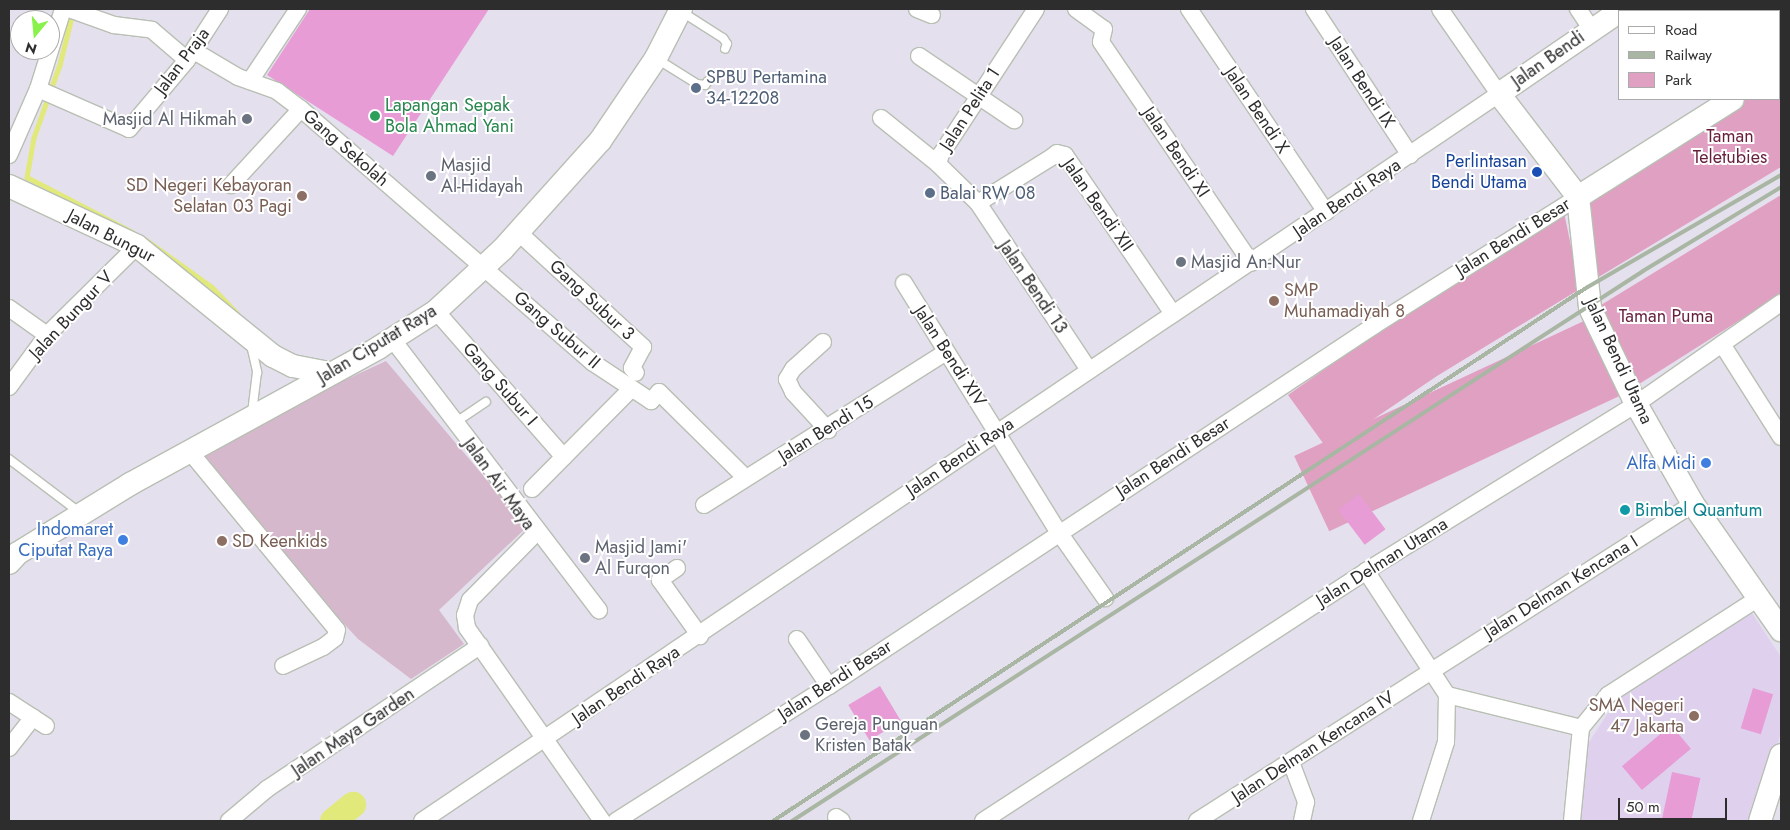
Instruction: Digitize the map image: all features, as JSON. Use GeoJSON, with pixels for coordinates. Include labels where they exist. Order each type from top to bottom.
{"type":"FeatureCollection","features":[{"type":"Feature","properties":{"kind":"main road","name":"Jalan Ciputat Raya"},"geometry":{"type":"LineString","coordinates":[[9,563],[18,553],[80,514],[330,373],[393,340],[436,311],[484,268],[600,141],[656,58],[680,10]]}},
{"type":"Feature","properties":{"kind":"main road","name":"Jalan Bendi"},"geometry":{"type":"LineString","coordinates":[[1499,94],[1618,12]]}},
{"type":"Feature","properties":{"kind":"main road"},"geometry":{"type":"LineString","coordinates":[[1499,94],[1578,197]]}},
{"type":"Feature","properties":{"kind":"main road","name":"Jalan Bendi Besar"},"geometry":{"type":"LineString","coordinates":[[1578,197],[1731,100]]}},
{"type":"Feature","properties":{"kind":"main road","name":"Jalan Bungur"},"geometry":{"type":"LineString","coordinates":[[9,186],[137,246],[188,284],[250,340],[293,366],[330,373]]}},
{"type":"Feature","properties":{"kind":"main road","name":"Jalan Bendi Utama"},"geometry":{"type":"LineString","coordinates":[[1578,197],[1590,308],[1636,404],[1693,504],[1760,597],[1781,630]]}},
{"type":"Feature","properties":{"kind":"main road"},"geometry":{"type":"LineString","coordinates":[[1760,821],[1781,755]]}},
{"type":"Feature","properties":{"kind":"street"},"geometry":{"type":"LineString","coordinates":[[9,155],[38,89],[63,9]]}},
{"type":"Feature","properties":{"kind":"street","name":"Gang Sekolah"},"geometry":{"type":"LineString","coordinates":[[69,9],[108,24],[152,30],[190,55],[250,82],[277,91],[301,109],[484,268]]}},
{"type":"Feature","properties":{"kind":"street","name":"Jalan Praja"},"geometry":{"type":"LineString","coordinates":[[38,89],[128,128],[190,55],[220,9]]}},
{"type":"Feature","properties":{"kind":"street"},"geometry":{"type":"LineString","coordinates":[[250,82],[298,9]]}},
{"type":"Feature","properties":{"kind":"street","name":"Jalan Pelita 1"},"geometry":{"type":"LineString","coordinates":[[978,203],[938,164],[941,154],[978,95],[1036,9]]}},
{"type":"Feature","properties":{"kind":"street","name":"Jalan Bendi XI"},"geometry":{"type":"LineString","coordinates":[[1076,9],[1100,24],[1104,29],[1100,42],[1251,263]]}},
{"type":"Feature","properties":{"kind":"street","name":"Jalan Bendi X"},"geometry":{"type":"LineString","coordinates":[[1188,9],[1326,212]]}},
{"type":"Feature","properties":{"kind":"street","name":"Jalan Bendi IX"},"geometry":{"type":"LineString","coordinates":[[1314,9],[1410,155]]}},
{"type":"Feature","properties":{"kind":"street"},"geometry":{"type":"LineString","coordinates":[[1440,9],[1499,94]]}},
{"type":"Feature","properties":{"kind":"street"},"geometry":{"type":"LineString","coordinates":[[1578,9],[1592,28]]}},
{"type":"Feature","properties":{"kind":"street"},"geometry":{"type":"LineString","coordinates":[[919,56],[1014,120]]}},
{"type":"Feature","properties":{"kind":"street","name":"Jalan Bendi Raya"},"geometry":{"type":"LineString","coordinates":[[422,821],[700,636],[998,431],[1251,263],[1499,94]]}},
{"type":"Feature","properties":{"kind":"street"},"geometry":{"type":"LineString","coordinates":[[231,185],[301,109]]}},
{"type":"Feature","properties":{"kind":"street"},"geometry":{"type":"LineString","coordinates":[[881,118],[938,164]]}},
{"type":"Feature","properties":{"kind":"street","name":"Jalan Bendi XII"},"geometry":{"type":"LineString","coordinates":[[978,203],[1052,156],[1057,154],[1065,155],[1173,314]]}},
{"type":"Feature","properties":{"kind":"street","name":"Jalan Bendi Besar"},"geometry":{"type":"LineString","coordinates":[[616,821],[829,686],[1058,531],[1578,197]]}},
{"type":"Feature","properties":{"kind":"street","name":"Jalan Bendi 13"},"geometry":{"type":"LineString","coordinates":[[978,203],[1089,370]]}},
{"type":"Feature","properties":{"kind":"street","name":"Gang Subur 3"},"geometry":{"type":"LineString","coordinates":[[518,232],[643,347],[632,368],[636,373]]}},
{"type":"Feature","properties":{"kind":"street","name":"Jalan Bungur V"},"geometry":{"type":"LineString","coordinates":[[11,378],[47,336],[137,246]]}},
{"type":"Feature","properties":{"kind":"street","name":"Gang Subur II"},"geometry":{"type":"LineString","coordinates":[[484,268],[568,342],[631,389],[651,401],[659,392],[746,478]]}},
{"type":"Feature","properties":{"kind":"street","name":"Jalan Bendi XIV"},"geometry":{"type":"LineString","coordinates":[[904,283],[946,352],[998,431],[1058,531],[1105,598]]}},
{"type":"Feature","properties":{"kind":"street","name":"Jalan Delman Utama"},"geometry":{"type":"LineString","coordinates":[[983,821],[1366,571],[1636,404],[1781,303]]}},
{"type":"Feature","properties":{"kind":"street"},"geometry":{"type":"LineString","coordinates":[[9,308],[47,336]]}},
{"type":"Feature","properties":{"kind":"street","name":"Gang Subur I"},"geometry":{"type":"LineString","coordinates":[[436,311],[564,457]]}},
{"type":"Feature","properties":{"kind":"street","name":"Jalan Air Maya"},"geometry":{"type":"LineString","coordinates":[[393,340],[454,423],[538,531],[470,600],[464,615],[467,628],[547,738],[602,821]]}},
{"type":"Feature","properties":{"kind":"street"},"geometry":{"type":"LineString","coordinates":[[824,342],[793,369],[787,379],[793,392],[828,430]]}},
{"type":"Feature","properties":{"kind":"street"},"geometry":{"type":"LineString","coordinates":[[1722,344],[1781,437]]}},
{"type":"Feature","properties":{"kind":"street","name":"Jalan Bendi 15"},"geometry":{"type":"LineString","coordinates":[[704,505],[828,430],[946,352]]}},
{"type":"Feature","properties":{"kind":"street"},"geometry":{"type":"LineString","coordinates":[[532,489],[631,389]]}},
{"type":"Feature","properties":{"kind":"street"},"geometry":{"type":"LineString","coordinates":[[191,453],[337,630],[335,638],[323,647],[283,666]]}},
{"type":"Feature","properties":{"kind":"street","name":"Jalan Delman Kencana I"},"geometry":{"type":"LineString","coordinates":[[1429,671],[1693,504]]}},
{"type":"Feature","properties":{"kind":"street"},"geometry":{"type":"LineString","coordinates":[[538,531],[599,610]]}},
{"type":"Feature","properties":{"kind":"street"},"geometry":{"type":"LineString","coordinates":[[677,568],[660,580],[700,636]]}},
{"type":"Feature","properties":{"kind":"street"},"geometry":{"type":"LineString","coordinates":[[1366,571],[1429,671],[1447,695],[1446,742],[1421,821]]}},
{"type":"Feature","properties":{"kind":"street"},"geometry":{"type":"LineString","coordinates":[[1572,821],[1581,728],[1608,695],[1760,597]]}},
{"type":"Feature","properties":{"kind":"street"},"geometry":{"type":"LineString","coordinates":[[797,639],[829,686]]}},
{"type":"Feature","properties":{"kind":"street","name":"Jalan Maya Garden"},"geometry":{"type":"LineString","coordinates":[[229,821],[267,789],[480,646]]}},
{"type":"Feature","properties":{"kind":"street","name":"Jalan Delman Kencana IV"},"geometry":{"type":"LineString","coordinates":[[1196,821],[1291,762],[1429,671]]}},
{"type":"Feature","properties":{"kind":"street"},"geometry":{"type":"LineString","coordinates":[[1447,695],[1581,728]]}},
{"type":"Feature","properties":{"kind":"street"},"geometry":{"type":"LineString","coordinates":[[9,702],[39,722],[9,748]]}},
{"type":"Feature","properties":{"kind":"street"},"geometry":{"type":"LineString","coordinates":[[1291,762],[1306,802],[1302,821]]}},
{"type":"Feature","properties":{"kind":"lane"},"geometry":{"type":"LineString","coordinates":[[680,10],[723,38],[727,44],[725,49]]}},
{"type":"Feature","properties":{"kind":"lane"},"geometry":{"type":"LineString","coordinates":[[656,58],[697,84],[706,85],[708,81]]}},
{"type":"Feature","properties":{"kind":"lane"},"geometry":{"type":"LineString","coordinates":[[250,340],[257,372],[251,417]]}},
{"type":"Feature","properties":{"kind":"lane"},"geometry":{"type":"LineString","coordinates":[[454,423],[486,402]]}},
{"type":"Feature","properties":{"kind":"lane"},"geometry":{"type":"LineString","coordinates":[[9,458],[80,514]]}},
{"type":"Feature","properties":{"kind":"shaded area","name":"Lapangan Sepak Bola Ahmad Yani"},"geometry":{"type":"Polygon","coordinates":[[[310,9],[489,9],[393,156],[267,75],[310,9]]]}},
{"type":"Feature","properties":{"kind":"shaded area"},"geometry":{"type":"Polygon","coordinates":[[[386,361],[527,527],[439,610],[464,644],[411,679],[358,639],[277,551],[203,453],[291,405],[386,361]]]}},
{"type":"Feature","properties":{"kind":"shaded area"},"geometry":{"type":"Polygon","coordinates":[[[1359,494],[1385,529],[1365,545],[1338,510],[1359,494]]]}},
{"type":"Feature","properties":{"kind":"shaded area","name":"SMA Negeri 47 Jakarta"},"geometry":{"type":"Polygon","coordinates":[[[1750,610],[1781,657],[1781,731],[1758,821],[1575,821],[1585,748],[1616,701],[1750,610]]]}},
{"type":"Feature","properties":{"kind":"shaded area"},"geometry":{"type":"Polygon","coordinates":[[[880,686],[901,721],[869,740],[848,705],[880,686]]]}},
{"type":"Feature","properties":{"kind":"shaded area"},"geometry":{"type":"Polygon","coordinates":[[[1753,688],[1773,694],[1761,734],[1741,728],[1753,688]]]}},
{"type":"Feature","properties":{"kind":"shaded area"},"geometry":{"type":"Polygon","coordinates":[[[1671,725],[1691,749],[1642,790],[1622,766],[1671,725]]]}},
{"type":"Feature","properties":{"kind":"shaded area"},"geometry":{"type":"Polygon","coordinates":[[[1672,772],[1700,778],[1691,821],[1662,820],[1672,772]]]}},
{"type":"Feature","properties":{"kind":"green space","name":"Taman Teletubies"},"geometry":{"type":"Polygon","coordinates":[[[1781,62],[1781,167],[1597,278],[1580,194],[1723,100],[1780,100],[1781,62]]]}},
{"type":"Feature","properties":{"kind":"green space","name":"Taman Puma"},"geometry":{"type":"Polygon","coordinates":[[[1781,195],[1781,294],[1636,386],[1601,305],[1781,195]]]}},
{"type":"Feature","properties":{"kind":"green space"},"geometry":{"type":"Polygon","coordinates":[[[1562,203],[1580,289],[1437,376],[1328,450],[1288,395],[1562,203]]]}},
{"type":"Feature","properties":{"kind":"green space"},"geometry":{"type":"Polygon","coordinates":[[[1586,320],[1621,395],[1329,531],[1294,456],[1586,320]]]}},
{"type":"Feature","properties":{"kind":"waterway"},"geometry":{"type":"LineString","coordinates":[[73,13],[60,65],[34,138],[27,177],[132,232]]}},
{"type":"Feature","properties":{"kind":"waterway"},"geometry":{"type":"LineString","coordinates":[[145,239],[212,287],[238,314]]}},
{"type":"Feature","properties":{"kind":"waterway"},"geometry":{"type":"LineString","coordinates":[[333,821],[353,805]]}},
{"type":"Feature","properties":{"kind":"railway"},"geometry":{"type":"LineString","coordinates":[[773,821],[1586,288],[1781,175]]}},
{"type":"Feature","properties":{"kind":"railway"},"geometry":{"type":"LineString","coordinates":[[792,821],[1643,271],[1781,187]]}},
{"type":"Feature","properties":{"kind":"place","name":"SPBU Pertamina 34-12208"},"geometry":{"type":"Point","coordinates":[696,88]}},
{"type":"Feature","properties":{"kind":"place","name":"Lapangan Sepak Bola Ahmad Yani"},"geometry":{"type":"Point","coordinates":[375,116]}},
{"type":"Feature","properties":{"kind":"place","name":"Masjid Al Hikmah"},"geometry":{"type":"Point","coordinates":[247,119]}},
{"type":"Feature","properties":{"kind":"place","name":"Perlintasan Bendi Utama"},"geometry":{"type":"Point","coordinates":[1537,172]}},
{"type":"Feature","properties":{"kind":"place","name":"Masjid Al-Hidayah"},"geometry":{"type":"Point","coordinates":[431,176]}},
{"type":"Feature","properties":{"kind":"place","name":"Balai RW 08"},"geometry":{"type":"Point","coordinates":[930,193]}},
{"type":"Feature","properties":{"kind":"place","name":"SD Negeri Kebayoran Selatan 03 Pagi"},"geometry":{"type":"Point","coordinates":[302,196]}},
{"type":"Feature","properties":{"kind":"place","name":"Masjid An-Nur"},"geometry":{"type":"Point","coordinates":[1181,262]}},
{"type":"Feature","properties":{"kind":"place","name":"SMP Muhamadiyah 8"},"geometry":{"type":"Point","coordinates":[1274,301]}},
{"type":"Feature","properties":{"kind":"place","name":"Alfa Midi"},"geometry":{"type":"Point","coordinates":[1706,463]}},
{"type":"Feature","properties":{"kind":"place","name":"Bimbel Quantum"},"geometry":{"type":"Point","coordinates":[1625,510]}},
{"type":"Feature","properties":{"kind":"place","name":"Indomaret Ciputat Raya"},"geometry":{"type":"Point","coordinates":[123,540]}},
{"type":"Feature","properties":{"kind":"place","name":"SD Keenkids"},"geometry":{"type":"Point","coordinates":[222,541]}},
{"type":"Feature","properties":{"kind":"place","name":"Masjid Jami' Al Furqon"},"geometry":{"type":"Point","coordinates":[585,558]}},
{"type":"Feature","properties":{"kind":"place","name":"SMA Negeri 47 Jakarta"},"geometry":{"type":"Point","coordinates":[1694,716]}},
{"type":"Feature","properties":{"kind":"place","name":"Gereja Punguan Kristen Batak"},"geometry":{"type":"Point","coordinates":[805,735]}}]}
